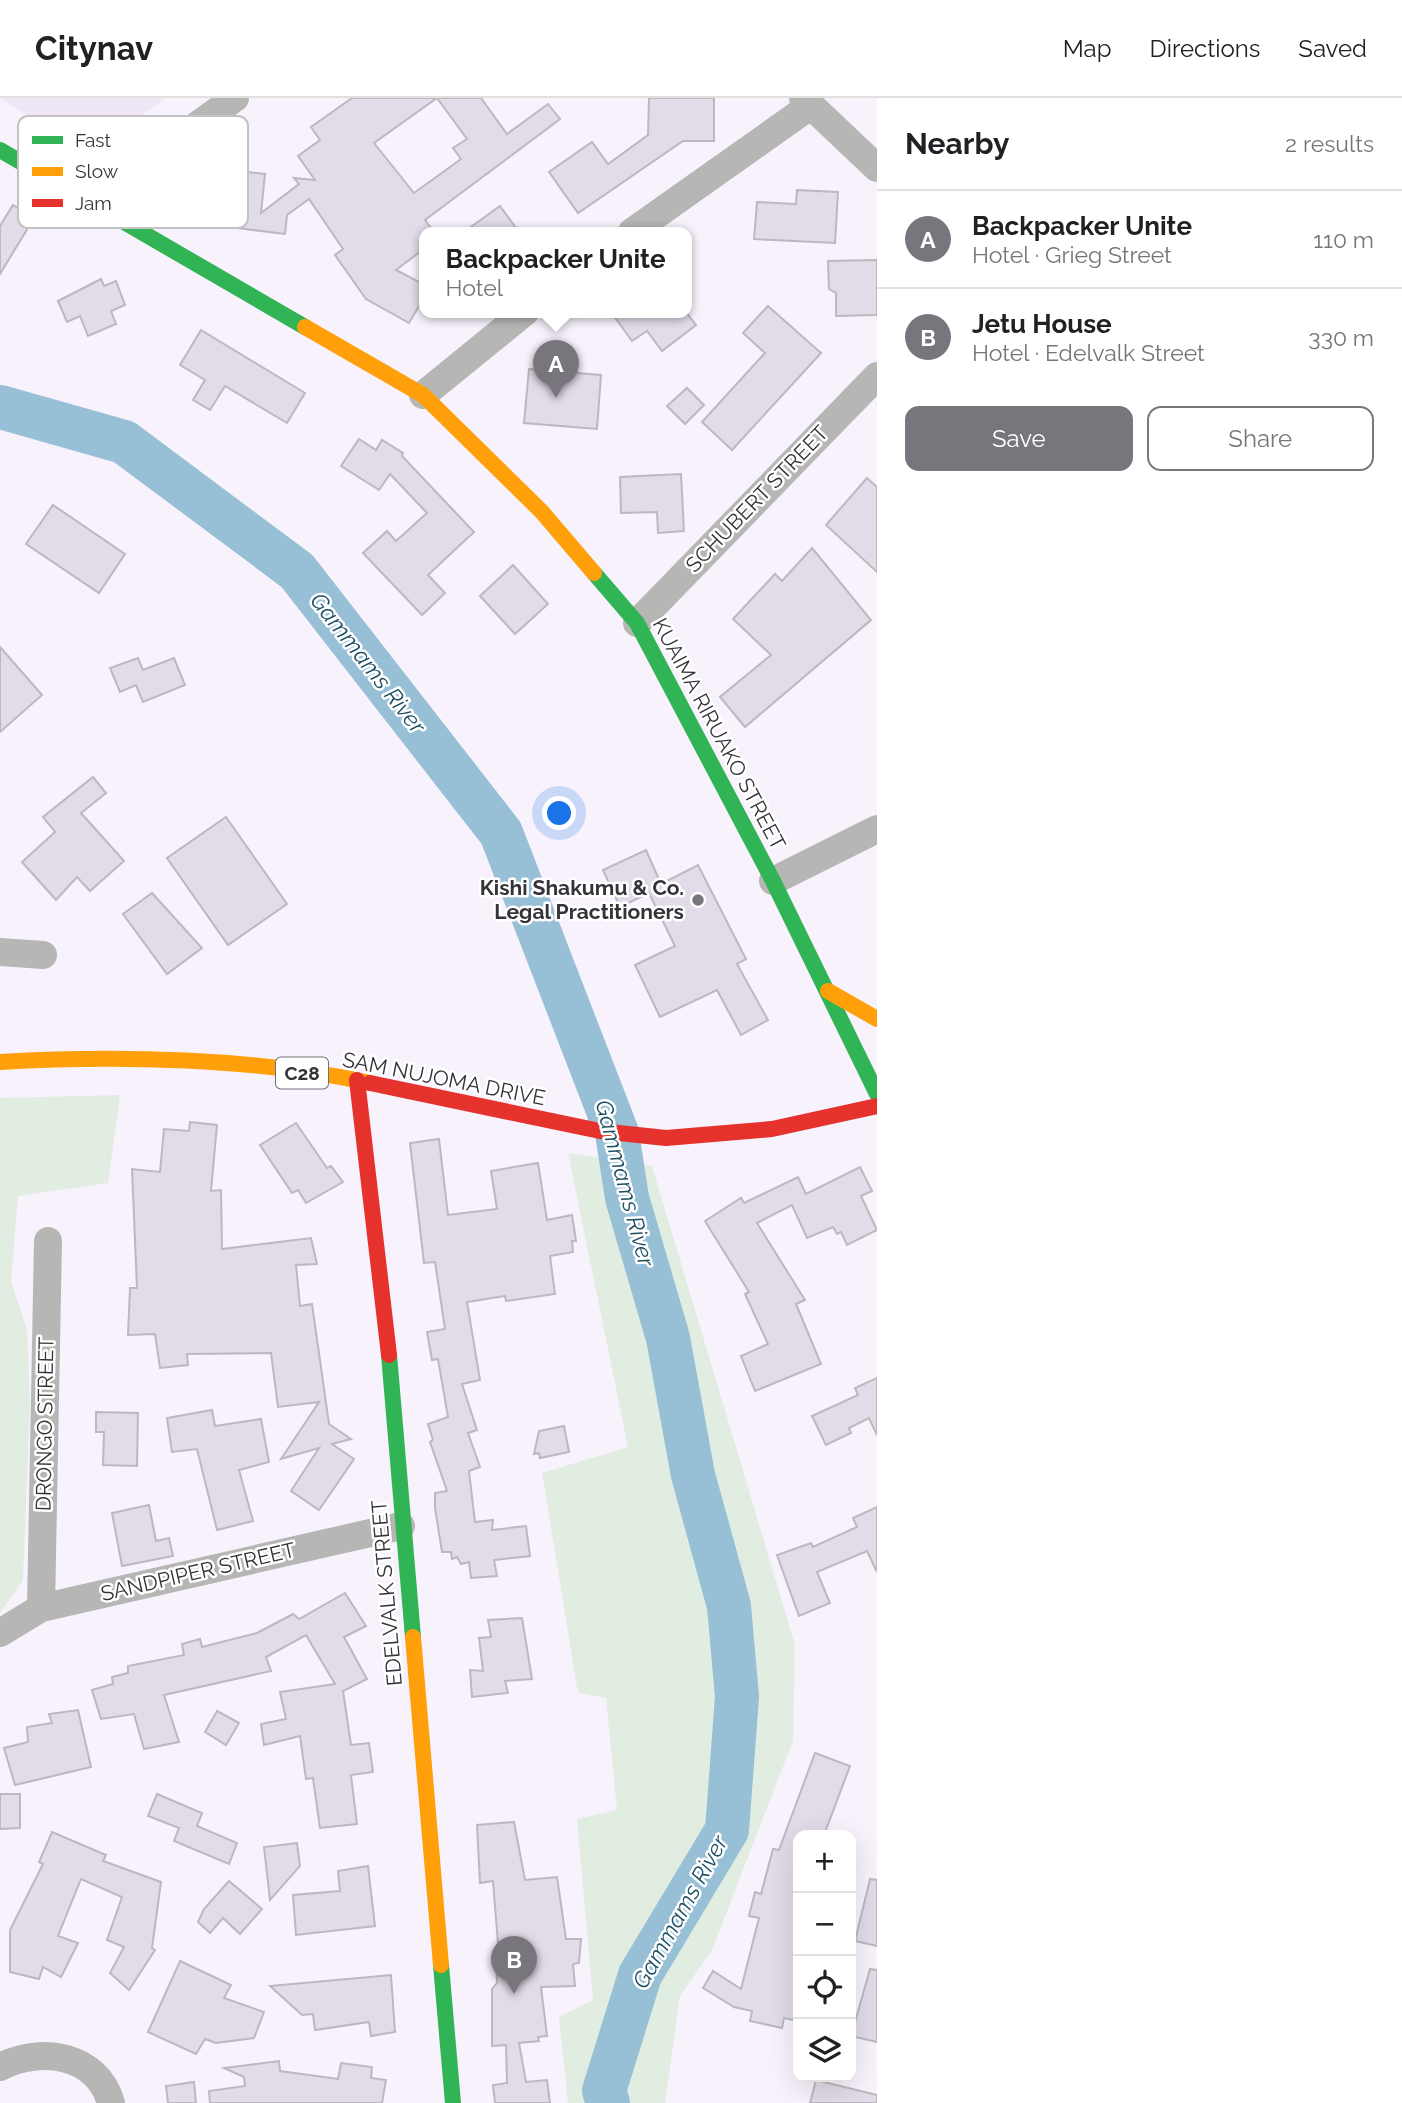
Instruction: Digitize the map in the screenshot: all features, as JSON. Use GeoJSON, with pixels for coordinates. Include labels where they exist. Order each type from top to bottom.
{"type":"FeatureCollection","features":[{"type":"Feature","properties":{"kind":"main road","name":"KUAIMA RIRUAKO STREET"},"geometry":{"type":"LineString","coordinates":[[0,150],[18,160]]}},
{"type":"Feature","properties":{"kind":"main road","name":"KUAIMA RIRUAKO STREET"},"geometry":{"type":"LineString","coordinates":[[135,228],[423,395],[542,512],[637,622],[773,881],[877,1094]]}},
{"type":"Feature","properties":{"kind":"main road"},"geometry":{"type":"LineString","coordinates":[[828,991],[877,1019]]}},
{"type":"Feature","properties":{"kind":"main road","name":"SAM NUJOMA DRIVE"},"geometry":{"type":"LineString","coordinates":[[0,1062],[88,1057],[244,1066],[357,1080],[437,1100],[600,1131],[666,1138],[772,1129],[877,1106]]}},
{"type":"Feature","properties":{"kind":"main road","name":"EDELVALK STREET"},"geometry":{"type":"LineString","coordinates":[[357,1080],[384,1306],[453,2103]]}},
{"type":"Feature","properties":{"kind":"street"},"geometry":{"type":"LineString","coordinates":[[210,116],[235,98]]}},
{"type":"Feature","properties":{"kind":"street"},"geometry":{"type":"LineString","coordinates":[[639,227],[806,102],[877,168]]}},
{"type":"Feature","properties":{"kind":"street"},"geometry":{"type":"LineString","coordinates":[[423,395],[518,318]]}},
{"type":"Feature","properties":{"kind":"street","name":"SCHUBERT STREET"},"geometry":{"type":"LineString","coordinates":[[637,622],[877,376]]}},
{"type":"Feature","properties":{"kind":"street"},"geometry":{"type":"LineString","coordinates":[[773,881],[877,829]]}},
{"type":"Feature","properties":{"kind":"street"},"geometry":{"type":"LineString","coordinates":[[0,952],[43,955]]}},
{"type":"Feature","properties":{"kind":"street","name":"DRONGO STREET"},"geometry":{"type":"LineString","coordinates":[[41,1608],[48,1241]]}},
{"type":"Feature","properties":{"kind":"street","name":"SANDPIPER STREET"},"geometry":{"type":"LineString","coordinates":[[0,1633],[41,1608],[401,1526]]}},
{"type":"Feature","properties":{"kind":"street"},"geometry":{"type":"LineString","coordinates":[[0,2067],[39,2057],[69,2058],[88,2067],[111,2103]]}},
{"type":"Feature","properties":{"kind":"shaded area"},"geometry":{"type":"Polygon","coordinates":[[[0,98],[166,98],[141,116],[28,116],[0,98]]]}},
{"type":"Feature","properties":{"kind":"shaded area"},"geometry":{"type":"Polygon","coordinates":[[[120,1095],[108,1183],[18,1196],[11,1282],[27,1330],[30,1403],[23,1580],[0,1613],[0,1098],[120,1095]]]}},
{"type":"Feature","properties":{"kind":"shaded area"},"geometry":{"type":"Polygon","coordinates":[[[568,1153],[652,1166],[795,1645],[793,1741],[712,1950],[680,1996],[665,2103],[568,2103],[559,2017],[593,2000],[577,1819],[617,1810],[606,1698],[578,1693],[542,1473],[628,1447],[568,1153]]]}},
{"type":"Feature","properties":{"kind":"building"},"geometry":{"type":"Polygon","coordinates":[[[352,98],[437,98],[481,98],[507,134],[548,104],[560,119],[425,220],[430,227],[419,227],[419,253],[396,270],[419,282],[419,306],[409,323],[366,299],[335,255],[343,249],[309,199],[287,215],[285,234],[237,228],[248,228],[248,172],[265,174],[261,213],[299,184],[294,178],[315,180],[298,156],[320,140],[311,127],[352,98]],[[437,98],[374,143],[414,193],[461,159],[453,148],[467,139],[437,98]]]}},
{"type":"Feature","properties":{"kind":"building"},"geometry":{"type":"Polygon","coordinates":[[[649,98],[714,98],[714,141],[683,141],[578,213],[549,172],[592,142],[608,164],[648,135],[649,98]]]}},
{"type":"Feature","properties":{"kind":"building"},"geometry":{"type":"Polygon","coordinates":[[[797,190],[838,192],[835,243],[754,239],[757,202],[796,204],[797,190]]]}},
{"type":"Feature","properties":{"kind":"building"},"geometry":{"type":"Polygon","coordinates":[[[13,205],[18,208],[18,228],[28,228],[0,274],[0,226],[13,205]]]}},
{"type":"Feature","properties":{"kind":"building"},"geometry":{"type":"Polygon","coordinates":[[[500,206],[515,227],[471,227],[500,206]]]}},
{"type":"Feature","properties":{"kind":"building"},"geometry":{"type":"Polygon","coordinates":[[[877,260],[877,315],[836,316],[836,293],[829,289],[828,261],[877,260]]]}},
{"type":"Feature","properties":{"kind":"building"},"geometry":{"type":"Polygon","coordinates":[[[101,279],[104,286],[116,281],[125,305],[111,311],[116,324],[88,336],[80,316],[67,322],[58,301],[101,279]]]}},
{"type":"Feature","properties":{"kind":"building"},"geometry":{"type":"Polygon","coordinates":[[[768,306],[821,353],[732,450],[702,422],[765,353],[743,333],[768,306]]]}},
{"type":"Feature","properties":{"kind":"building"},"geometry":{"type":"Polygon","coordinates":[[[615,318],[691,318],[696,325],[662,351],[647,331],[632,341],[615,318]]]}},
{"type":"Feature","properties":{"kind":"building"},"geometry":{"type":"Polygon","coordinates":[[[201,330],[305,393],[287,423],[225,386],[210,410],[193,400],[205,380],[180,365],[201,330]]]}},
{"type":"Feature","properties":{"kind":"building"},"geometry":{"type":"Polygon","coordinates":[[[529,369],[601,375],[597,429],[524,423],[529,369]]]}},
{"type":"Feature","properties":{"kind":"building"},"geometry":{"type":"Polygon","coordinates":[[[687,388],[704,405],[685,424],[667,406],[687,388]]]}},
{"type":"Feature","properties":{"kind":"building"},"geometry":{"type":"Polygon","coordinates":[[[359,439],[376,450],[382,440],[403,453],[402,456],[474,532],[428,575],[445,593],[422,615],[363,553],[387,531],[396,541],[427,513],[390,474],[379,490],[341,466],[359,439]]]}},
{"type":"Feature","properties":{"kind":"building"},"geometry":{"type":"Polygon","coordinates":[[[681,474],[684,531],[658,533],[657,512],[621,513],[620,477],[681,474]]]}},
{"type":"Feature","properties":{"kind":"building"},"geometry":{"type":"Polygon","coordinates":[[[867,478],[877,487],[877,572],[826,525],[867,478]]]}},
{"type":"Feature","properties":{"kind":"building"},"geometry":{"type":"Polygon","coordinates":[[[53,505],[125,554],[99,593],[26,544],[53,505]]]}},
{"type":"Feature","properties":{"kind":"building"},"geometry":{"type":"Polygon","coordinates":[[[812,548],[871,620],[745,727],[720,697],[771,655],[733,619],[775,574],[782,581],[812,548]]]}},
{"type":"Feature","properties":{"kind":"building"},"geometry":{"type":"Polygon","coordinates":[[[513,565],[548,604],[515,634],[480,596],[513,565]]]}},
{"type":"Feature","properties":{"kind":"building"},"geometry":{"type":"Polygon","coordinates":[[[0,647],[42,695],[0,732],[0,647]]]}},
{"type":"Feature","properties":{"kind":"building"},"geometry":{"type":"Polygon","coordinates":[[[138,658],[143,670],[174,658],[185,685],[143,702],[136,685],[120,692],[110,668],[138,658]]]}},
{"type":"Feature","properties":{"kind":"building"},"geometry":{"type":"Polygon","coordinates":[[[93,777],[106,793],[81,813],[124,861],[90,891],[77,877],[56,900],[22,862],[55,832],[43,817],[93,777]]]}},
{"type":"Feature","properties":{"kind":"building"},"geometry":{"type":"Polygon","coordinates":[[[226,817],[287,904],[228,945],[167,858],[226,817]]]}},
{"type":"Feature","properties":{"kind":"building"},"geometry":{"type":"Polygon","coordinates":[[[646,850],[661,884],[698,865],[746,959],[737,964],[768,1020],[741,1035],[717,990],[660,1017],[635,965],[675,946],[649,893],[620,907],[603,870],[646,850]]]}},
{"type":"Feature","properties":{"kind":"building"},"geometry":{"type":"Polygon","coordinates":[[[152,893],[202,948],[167,974],[123,914],[152,893]]]}},
{"type":"Feature","properties":{"kind":"building"},"geometry":{"type":"Polygon","coordinates":[[[190,1122],[217,1125],[211,1191],[221,1190],[222,1249],[311,1238],[317,1264],[296,1265],[300,1306],[312,1304],[329,1424],[351,1439],[332,1444],[354,1459],[319,1510],[291,1491],[319,1448],[281,1459],[319,1402],[278,1407],[271,1353],[187,1354],[188,1365],[160,1368],[155,1334],[128,1335],[130,1288],[137,1288],[132,1169],[160,1172],[164,1129],[189,1131],[190,1122]]]}},
{"type":"Feature","properties":{"kind":"building"},"geometry":{"type":"Polygon","coordinates":[[[296,1123],[327,1168],[331,1166],[343,1182],[306,1203],[298,1190],[292,1193],[260,1145],[296,1123]]]}},
{"type":"Feature","properties":{"kind":"building"},"geometry":{"type":"Polygon","coordinates":[[[439,1139],[448,1215],[497,1209],[491,1171],[538,1163],[547,1220],[572,1215],[576,1241],[572,1241],[573,1252],[550,1256],[555,1294],[506,1301],[505,1296],[467,1302],[480,1380],[462,1384],[477,1430],[468,1433],[480,1467],[469,1471],[475,1522],[493,1520],[492,1530],[526,1526],[530,1556],[494,1560],[497,1576],[471,1578],[469,1562],[461,1564],[457,1557],[452,1559],[451,1552],[442,1552],[435,1508],[435,1493],[447,1491],[430,1442],[433,1440],[428,1424],[448,1417],[438,1359],[432,1360],[427,1332],[445,1329],[435,1262],[424,1263],[410,1143],[439,1139]]]}},
{"type":"Feature","properties":{"kind":"building"},"geometry":{"type":"Polygon","coordinates":[[[860,1167],[872,1191],[861,1196],[877,1230],[847,1245],[841,1232],[837,1234],[833,1227],[807,1238],[792,1205],[757,1223],[805,1300],[796,1304],[821,1364],[755,1391],[741,1356],[768,1344],[745,1294],[749,1292],[705,1221],[741,1198],[744,1203],[798,1177],[806,1194],[860,1167]]]}},
{"type":"Feature","properties":{"kind":"building"},"geometry":{"type":"Polygon","coordinates":[[[877,1378],[877,1435],[869,1418],[849,1428],[851,1433],[826,1445],[812,1416],[858,1395],[855,1388],[877,1378]]]}},
{"type":"Feature","properties":{"kind":"building"},"geometry":{"type":"Polygon","coordinates":[[[212,1410],[215,1426],[261,1419],[269,1462],[239,1470],[253,1521],[217,1530],[197,1449],[172,1452],[167,1418],[212,1410]]]}},
{"type":"Feature","properties":{"kind":"building"},"geometry":{"type":"Polygon","coordinates":[[[96,1412],[138,1413],[137,1466],[103,1465],[104,1432],[96,1432],[96,1412]]]}},
{"type":"Feature","properties":{"kind":"building"},"geometry":{"type":"Polygon","coordinates":[[[564,1426],[569,1452],[540,1458],[539,1453],[534,1454],[539,1431],[564,1426]]]}},
{"type":"Feature","properties":{"kind":"building"},"geometry":{"type":"Polygon","coordinates":[[[149,1505],[156,1541],[169,1538],[173,1556],[122,1566],[112,1513],[149,1505]]]}},
{"type":"Feature","properties":{"kind":"building"},"geometry":{"type":"Polygon","coordinates":[[[877,1507],[877,1572],[867,1551],[817,1572],[830,1603],[799,1616],[777,1555],[811,1543],[813,1547],[857,1527],[853,1518],[877,1507]]]}},
{"type":"Feature","properties":{"kind":"building"},"geometry":{"type":"Polygon","coordinates":[[[345,1593],[366,1626],[344,1637],[367,1679],[343,1691],[351,1745],[369,1743],[373,1772],[351,1775],[357,1824],[320,1828],[313,1778],[306,1779],[300,1736],[264,1745],[261,1724],[286,1719],[280,1692],[335,1684],[306,1635],[266,1657],[271,1671],[164,1695],[179,1742],[144,1749],[134,1714],[101,1719],[92,1690],[113,1684],[112,1677],[128,1673],[128,1666],[184,1655],[182,1644],[200,1639],[202,1647],[257,1633],[293,1614],[299,1619],[345,1593]]]}},
{"type":"Feature","properties":{"kind":"building"},"geometry":{"type":"Polygon","coordinates":[[[522,1618],[532,1679],[505,1681],[508,1693],[472,1697],[470,1670],[483,1671],[479,1638],[491,1637],[488,1620],[522,1618]]]}},
{"type":"Feature","properties":{"kind":"building"},"geometry":{"type":"Polygon","coordinates":[[[78,1710],[91,1767],[15,1785],[4,1748],[28,1742],[27,1727],[52,1723],[49,1714],[78,1710]]]}},
{"type":"Feature","properties":{"kind":"building"},"geometry":{"type":"Polygon","coordinates":[[[217,1711],[239,1723],[226,1745],[205,1732],[217,1711]]]}},
{"type":"Feature","properties":{"kind":"building"},"geometry":{"type":"Polygon","coordinates":[[[815,1753],[850,1766],[826,1830],[793,1830],[793,2020],[784,2018],[782,2028],[750,2021],[752,2011],[734,2007],[703,1988],[713,1971],[741,1989],[759,1918],[749,1916],[755,1892],[761,1894],[773,1849],[779,1850],[815,1753]]]}},
{"type":"Feature","properties":{"kind":"building"},"geometry":{"type":"Polygon","coordinates":[[[0,1794],[20,1794],[20,1828],[0,1829],[0,1794]]]}},
{"type":"Feature","properties":{"kind":"building"},"geometry":{"type":"Polygon","coordinates":[[[157,1794],[202,1813],[197,1826],[237,1843],[229,1864],[174,1841],[179,1828],[148,1816],[157,1794]]]}},
{"type":"Feature","properties":{"kind":"building"},"geometry":{"type":"Polygon","coordinates":[[[514,1822],[525,1880],[557,1877],[566,1939],[581,1939],[579,1963],[573,1964],[575,1986],[541,1987],[547,2036],[538,2037],[539,2041],[519,2043],[526,2082],[547,2080],[550,2103],[495,2103],[493,2085],[507,2083],[506,2045],[492,2046],[492,1989],[497,1983],[496,1957],[499,1957],[493,1881],[480,1883],[477,1825],[514,1822]]]}},
{"type":"Feature","properties":{"kind":"building"},"geometry":{"type":"Polygon","coordinates":[[[52,1832],[106,1855],[103,1861],[161,1882],[152,1948],[155,1950],[129,1990],[110,1973],[124,1947],[107,1940],[122,1897],[81,1879],[58,1936],[78,1943],[61,1977],[43,1967],[39,1979],[10,1972],[10,1930],[43,1864],[39,1862],[52,1832]]]}},
{"type":"Feature","properties":{"kind":"building"},"geometry":{"type":"Polygon","coordinates":[[[297,1843],[300,1866],[270,1900],[264,1847],[297,1843]]]}},
{"type":"Feature","properties":{"kind":"building"},"geometry":{"type":"Polygon","coordinates":[[[368,1866],[375,1926],[296,1935],[293,1895],[340,1891],[338,1871],[368,1866]]]}},
{"type":"Feature","properties":{"kind":"building"},"geometry":{"type":"Polygon","coordinates":[[[870,1879],[877,1880],[877,1946],[856,1941],[870,1879]]]}},
{"type":"Feature","properties":{"kind":"building"},"geometry":{"type":"Polygon","coordinates":[[[229,1881],[262,1909],[240,1934],[223,1918],[210,1933],[198,1922],[204,1909],[229,1881]]]}},
{"type":"Feature","properties":{"kind":"building"},"geometry":{"type":"Polygon","coordinates":[[[180,1961],[231,1985],[224,1998],[264,2012],[254,2038],[216,2043],[205,2039],[196,2054],[148,2032],[180,1961]]]}},
{"type":"Feature","properties":{"kind":"building"},"geometry":{"type":"Polygon","coordinates":[[[870,1969],[877,1970],[877,2042],[856,2037],[856,2018],[870,1969]]]}},
{"type":"Feature","properties":{"kind":"building"},"geometry":{"type":"Polygon","coordinates":[[[391,1975],[395,2032],[371,2036],[369,2022],[315,2030],[313,2014],[302,2015],[270,1986],[391,1975]]]}},
{"type":"Feature","properties":{"kind":"building"},"geometry":{"type":"Polygon","coordinates":[[[279,2061],[280,2071],[338,2079],[341,2063],[372,2067],[371,2078],[386,2080],[382,2103],[210,2103],[209,2091],[245,2086],[244,2077],[224,2068],[279,2061]]]}},
{"type":"Feature","properties":{"kind":"building"},"geometry":{"type":"Polygon","coordinates":[[[194,2082],[196,2103],[168,2103],[166,2086],[194,2082]]]}},
{"type":"Feature","properties":{"kind":"building"},"geometry":{"type":"Polygon","coordinates":[[[815,2082],[877,2095],[877,2103],[810,2103],[815,2082]]]}},
{"type":"Feature","properties":{"kind":"waterway","name":"Gammams River"},"geometry":{"type":"LineString","coordinates":[[0,407],[124,442],[297,571],[501,833],[617,1133],[627,1198],[668,1338],[693,1475],[729,1606],[737,1697],[727,1830],[640,1975],[604,2091],[608,2103]]}},
{"type":"Feature","properties":{"kind":"traffic: fast"},"geometry":{"type":"LineString","coordinates":[[0,150],[18,160]]}},
{"type":"Feature","properties":{"kind":"traffic: fast"},"geometry":{"type":"LineString","coordinates":[[134,228],[305,327]]}},
{"type":"Feature","properties":{"kind":"traffic: fast"},"geometry":{"type":"LineString","coordinates":[[594,573],[637,623],[773,881],[877,1094]]}},
{"type":"Feature","properties":{"kind":"traffic: fast"},"geometry":{"type":"LineString","coordinates":[[389,1355],[413,1637]]}},
{"type":"Feature","properties":{"kind":"traffic: fast"},"geometry":{"type":"LineString","coordinates":[[441,1965],[453,2103]]}},
{"type":"Feature","properties":{"kind":"traffic: slow"},"geometry":{"type":"LineString","coordinates":[[305,327],[423,395],[542,512],[594,573]]}},
{"type":"Feature","properties":{"kind":"traffic: slow"},"geometry":{"type":"LineString","coordinates":[[828,991],[877,1019]]}},
{"type":"Feature","properties":{"kind":"traffic: slow"},"geometry":{"type":"LineString","coordinates":[[0,1062],[186,1060],[280,1068],[370,1083]]}},
{"type":"Feature","properties":{"kind":"traffic: slow"},"geometry":{"type":"LineString","coordinates":[[413,1637],[441,1965]]}},
{"type":"Feature","properties":{"kind":"traffic: jam"},"geometry":{"type":"LineString","coordinates":[[357,1080],[389,1355]]}},
{"type":"Feature","properties":{"kind":"traffic: jam"},"geometry":{"type":"LineString","coordinates":[[370,1083],[600,1131],[666,1138],[772,1129],[877,1106]]}},
{"type":"Feature","properties":{"kind":"place","name":"Backpacker Unite"},"geometry":{"type":"Point","coordinates":[556,398]}},
{"type":"Feature","properties":{"kind":"place","name":"Kishi Shakumu & Co. Legal Practitioners"},"geometry":{"type":"Point","coordinates":[698,900]}},
{"type":"Feature","properties":{"kind":"place","name":"Jetu House"},"geometry":{"type":"Point","coordinates":[514,1994]}}]}
